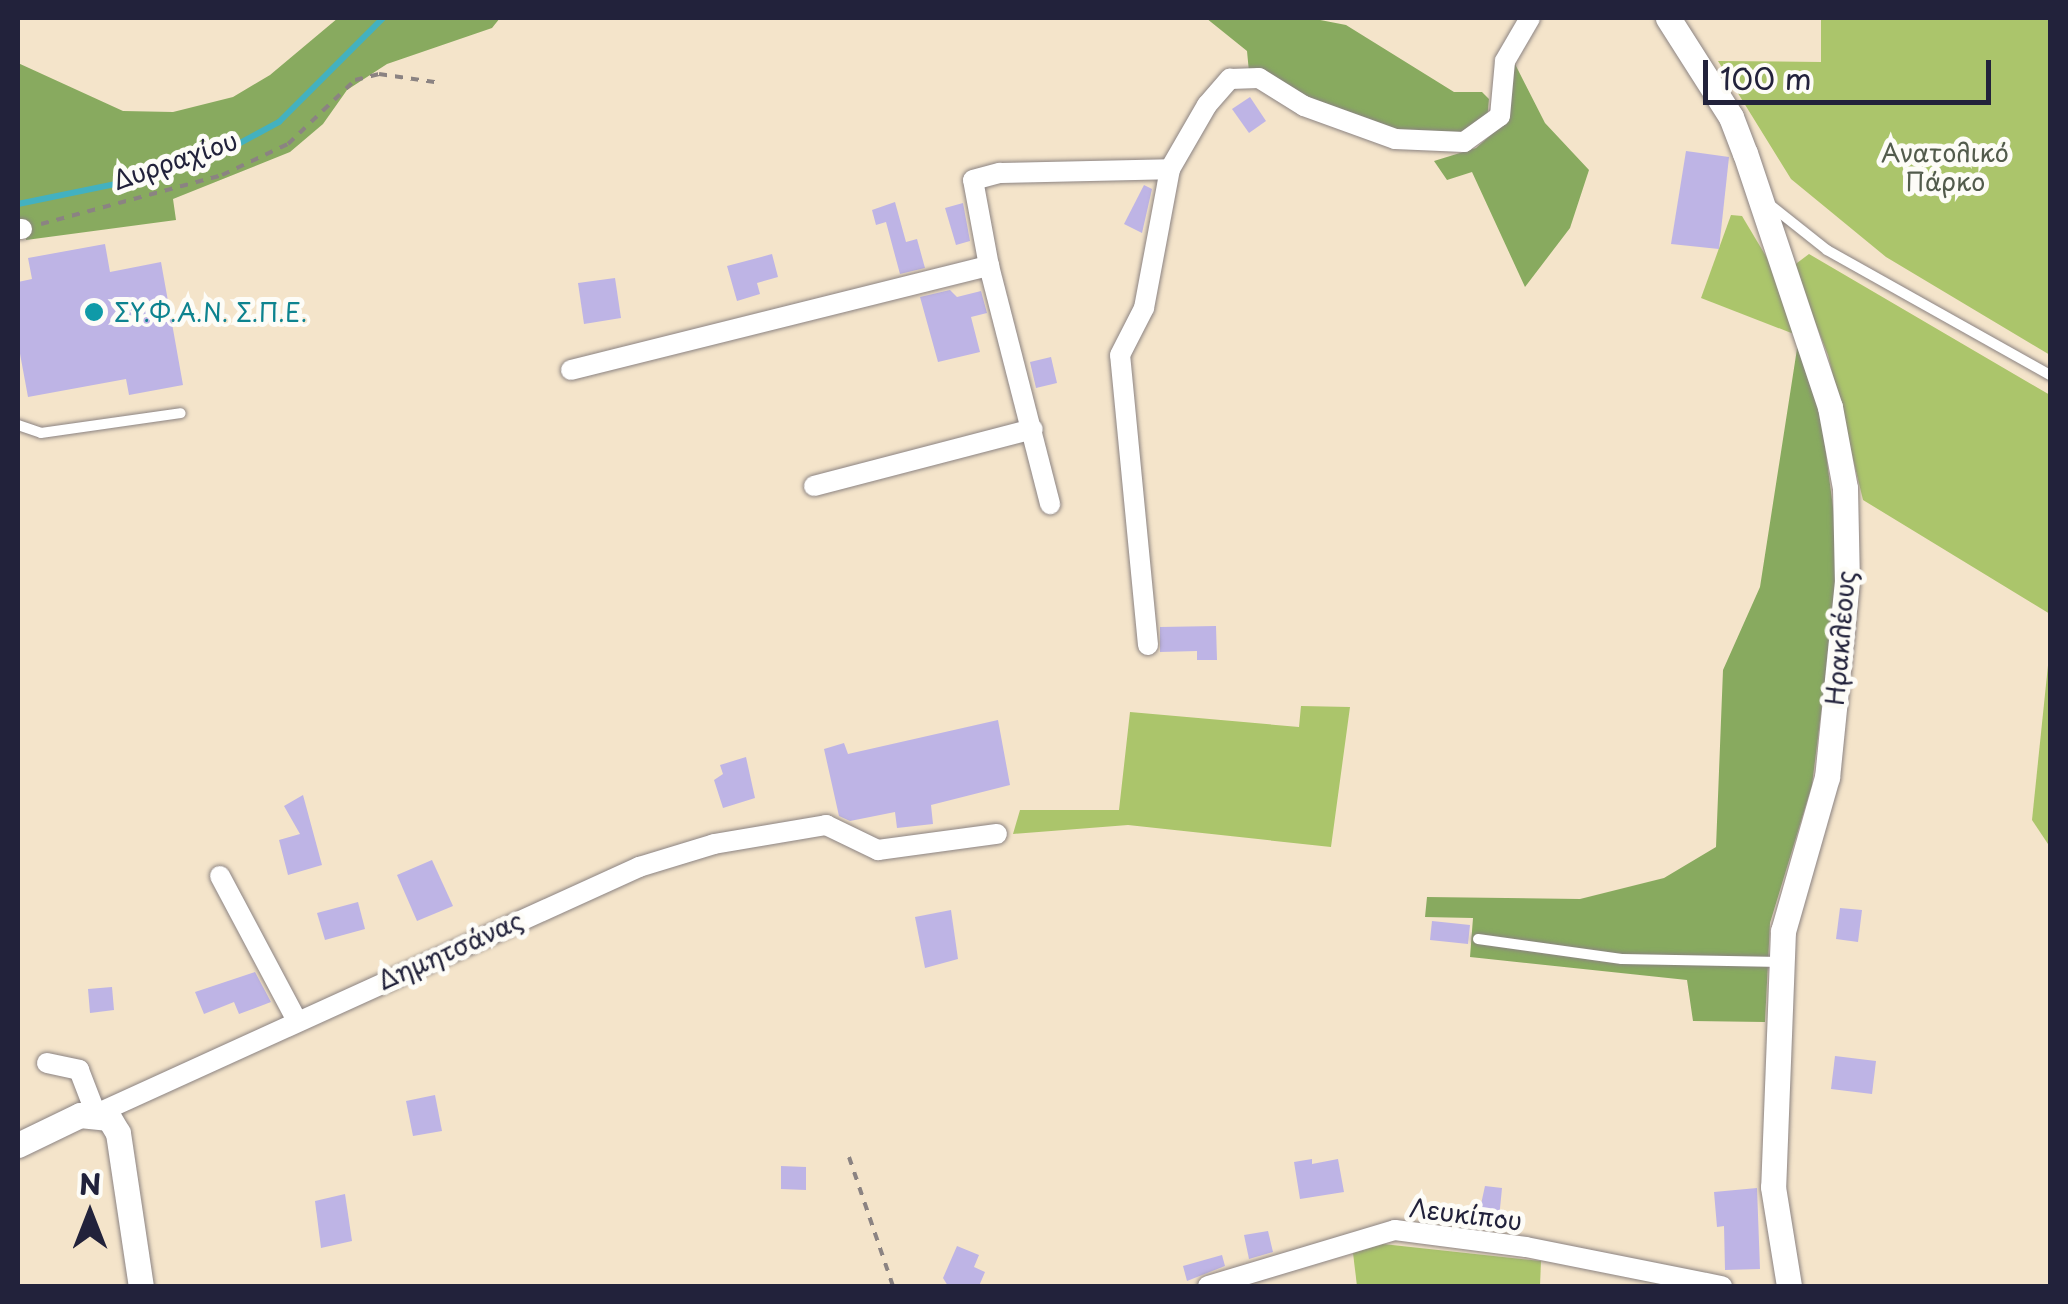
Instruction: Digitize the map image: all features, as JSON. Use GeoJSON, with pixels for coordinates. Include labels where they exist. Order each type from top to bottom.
{"type":"FeatureCollection","features":[{"type":"Feature","properties":{"kind":"street"},"geometry":{"type":"LineString","coordinates":[[1148,645],[1120,355],[1144,308],[1170,169],[1216,91],[1230,79],[1248,76],[1375,133],[1424,145],[1464,142],[1500,116],[1505,61],[1530,18]]}},
{"type":"Feature","properties":{"kind":"street","name":"Ηρακλέους"},"geometry":{"type":"LineString","coordinates":[[1668,18],[1731,117],[1830,406],[1847,536],[1825,789],[1785,914],[1781,962],[1773,1187],[1789,1286]]}},
{"type":"Feature","properties":{"kind":"street"},"geometry":{"type":"LineString","coordinates":[[1050,504],[970,193],[981,176],[1170,169]]}},
{"type":"Feature","properties":{"kind":"street"},"geometry":{"type":"LineString","coordinates":[[571,370],[989,266]]}},
{"type":"Feature","properties":{"kind":"street"},"geometry":{"type":"LineString","coordinates":[[814,486],[1032,429]]}},
{"type":"Feature","properties":{"kind":"street","name":"Δημητσάνας"},"geometry":{"type":"LineString","coordinates":[[96,1114],[296,1019],[639,867],[714,844],[826,826],[878,850],[996,834]]}},
{"type":"Feature","properties":{"kind":"street"},"geometry":{"type":"LineString","coordinates":[[220,876],[296,1019]]}},
{"type":"Feature","properties":{"kind":"street"},"geometry":{"type":"LineString","coordinates":[[48,1063],[79,1070],[96,1114]]}},
{"type":"Feature","properties":{"kind":"street"},"geometry":{"type":"LineString","coordinates":[[18,1145],[96,1114],[109,1118],[118,1133],[142,1286]]}},
{"type":"Feature","properties":{"kind":"street","name":"Λευκίπου"},"geometry":{"type":"LineString","coordinates":[[1208,1286],[1404,1230],[1722,1286]]}},
{"type":"Feature","properties":{"kind":"street"},"geometry":{"type":"LineString","coordinates":[[1770,1286],[1789,1286]]}},
{"type":"Feature","properties":{"kind":"lane"},"geometry":{"type":"LineString","coordinates":[[1756,194],[1827,250],[2050,375]]}},
{"type":"Feature","properties":{"kind":"lane"},"geometry":{"type":"LineString","coordinates":[[18,426],[41,433],[181,413]]}},
{"type":"Feature","properties":{"kind":"lane"},"geometry":{"type":"LineString","coordinates":[[1478,938],[1622,959],[1781,962]]}},
{"type":"Feature","properties":{"kind":"path","name":"Δυρραχίου"},"geometry":{"type":"LineString","coordinates":[[20,229],[222,175],[288,144],[355,80],[379,74],[441,83]]}},
{"type":"Feature","properties":{"kind":"path"},"geometry":{"type":"LineString","coordinates":[[849,1157],[893,1286]]}},
{"type":"Feature","properties":{"kind":"green space"},"geometry":{"type":"Polygon","coordinates":[[[338,18],[500,18],[492,28],[387,64],[347,90],[323,124],[290,152],[173,199],[176,220],[26,240],[24,222],[18,222],[18,63],[123,111],[173,112],[233,97],[270,75],[338,18]]]}},
{"type":"Feature","properties":{"kind":"green space"},"geometry":{"type":"Polygon","coordinates":[[[1206,18],[1310,18],[1346,25],[1454,92],[1482,92],[1489,99],[1487,120],[1462,138],[1403,137],[1249,72],[1247,51],[1206,18]]]}},
{"type":"Feature","properties":{"kind":"green space","name":"Ανατολικό Πάρκο"},"geometry":{"type":"Polygon","coordinates":[[[1821,18],[2050,18],[2050,355],[1886,257],[1791,179],[1718,61],[1821,62],[1821,18]]]}},
{"type":"Feature","properties":{"kind":"green space"},"geometry":{"type":"Polygon","coordinates":[[[1515,64],[1545,123],[1589,170],[1570,228],[1525,287],[1472,172],[1447,180],[1434,161],[1476,148],[1500,127],[1515,64]]]}},
{"type":"Feature","properties":{"kind":"green space"},"geometry":{"type":"Polygon","coordinates":[[[1731,215],[1742,216],[1773,268],[1799,336],[1701,298],[1731,215]]]}},
{"type":"Feature","properties":{"kind":"green space"},"geometry":{"type":"Polygon","coordinates":[[[1809,254],[2050,395],[2050,614],[1863,500],[1828,355],[1793,266],[1809,254]]]}},
{"type":"Feature","properties":{"kind":"green space"},"geometry":{"type":"Polygon","coordinates":[[[1799,336],[1819,400],[1840,561],[1812,785],[1770,923],[1765,1022],[1693,1021],[1687,980],[1470,957],[1473,918],[1425,917],[1427,897],[1580,899],[1664,878],[1716,847],[1723,670],[1760,587],[1799,336]]]}},
{"type":"Feature","properties":{"kind":"green space"},"geometry":{"type":"Polygon","coordinates":[[[2050,646],[2050,847],[2032,820],[2050,646]]]}},
{"type":"Feature","properties":{"kind":"green space"},"geometry":{"type":"Polygon","coordinates":[[[1301,706],[1350,707],[1331,847],[1128,825],[1013,834],[1020,810],[1119,810],[1130,712],[1299,727],[1301,706]]]}},
{"type":"Feature","properties":{"kind":"green space"},"geometry":{"type":"Polygon","coordinates":[[[1383,1244],[1541,1261],[1540,1286],[1357,1286],[1353,1253],[1383,1244]]]}},
{"type":"Feature","properties":{"kind":"building"},"geometry":{"type":"Polygon","coordinates":[[[1250,97],[1266,121],[1249,133],[1232,109],[1250,97]]]}},
{"type":"Feature","properties":{"kind":"building"},"geometry":{"type":"Polygon","coordinates":[[[1686,151],[1729,157],[1719,249],[1671,244],[1686,151]]]}},
{"type":"Feature","properties":{"kind":"building"},"geometry":{"type":"Polygon","coordinates":[[[1144,185],[1152,189],[1142,233],[1124,224],[1144,185]]]}},
{"type":"Feature","properties":{"kind":"building"},"geometry":{"type":"Polygon","coordinates":[[[895,202],[906,242],[917,239],[925,268],[900,274],[886,222],[876,225],[872,210],[895,202]]]}},
{"type":"Feature","properties":{"kind":"building"},"geometry":{"type":"Polygon","coordinates":[[[963,203],[970,241],[956,245],[945,208],[963,203]]]}},
{"type":"Feature","properties":{"kind":"building","name":"ΣΥ.Φ.Α.Ν. Σ.Π.Ε."},"geometry":{"type":"Polygon","coordinates":[[[105,244],[110,272],[161,262],[183,385],[129,395],[126,379],[28,397],[18,343],[18,282],[32,279],[28,258],[105,244]]]}},
{"type":"Feature","properties":{"kind":"building"},"geometry":{"type":"Polygon","coordinates":[[[772,254],[778,277],[757,283],[760,294],[737,301],[727,266],[772,254]]]}},
{"type":"Feature","properties":{"kind":"building"},"geometry":{"type":"Polygon","coordinates":[[[615,278],[621,318],[584,324],[578,283],[615,278]]]}},
{"type":"Feature","properties":{"kind":"building"},"geometry":{"type":"Polygon","coordinates":[[[950,290],[957,297],[981,291],[987,313],[971,317],[980,352],[938,362],[920,297],[950,290]]]}},
{"type":"Feature","properties":{"kind":"building"},"geometry":{"type":"Polygon","coordinates":[[[1051,357],[1057,383],[1036,388],[1030,362],[1051,357]]]}},
{"type":"Feature","properties":{"kind":"building"},"geometry":{"type":"Polygon","coordinates":[[[1216,626],[1217,660],[1197,660],[1197,651],[1160,652],[1160,627],[1216,626]]]}},
{"type":"Feature","properties":{"kind":"building"},"geometry":{"type":"Polygon","coordinates":[[[998,720],[1010,785],[931,805],[933,824],[897,828],[895,812],[850,821],[839,816],[824,749],[844,743],[848,754],[998,720]]]}},
{"type":"Feature","properties":{"kind":"building"},"geometry":{"type":"Polygon","coordinates":[[[746,757],[755,798],[723,808],[714,780],[723,774],[720,765],[746,757]]]}},
{"type":"Feature","properties":{"kind":"building"},"geometry":{"type":"Polygon","coordinates":[[[303,795],[322,865],[288,875],[279,840],[300,834],[284,806],[303,795]]]}},
{"type":"Feature","properties":{"kind":"building"},"geometry":{"type":"Polygon","coordinates":[[[432,860],[453,906],[417,921],[397,875],[432,860]]]}},
{"type":"Feature","properties":{"kind":"building"},"geometry":{"type":"Polygon","coordinates":[[[358,902],[365,929],[325,940],[317,913],[358,902]]]}},
{"type":"Feature","properties":{"kind":"building"},"geometry":{"type":"Polygon","coordinates":[[[1840,908],[1862,910],[1858,942],[1836,939],[1840,908]]]}},
{"type":"Feature","properties":{"kind":"building"},"geometry":{"type":"Polygon","coordinates":[[[951,910],[958,959],[925,968],[915,917],[951,910]]]}},
{"type":"Feature","properties":{"kind":"building"},"geometry":{"type":"Polygon","coordinates":[[[1432,921],[1470,925],[1468,944],[1430,940],[1432,921]]]}},
{"type":"Feature","properties":{"kind":"building"},"geometry":{"type":"Polygon","coordinates":[[[255,972],[271,1002],[239,1014],[234,1002],[204,1014],[195,992],[255,972]]]}},
{"type":"Feature","properties":{"kind":"building"},"geometry":{"type":"Polygon","coordinates":[[[112,987],[114,1010],[90,1013],[88,989],[112,987]]]}},
{"type":"Feature","properties":{"kind":"building"},"geometry":{"type":"Polygon","coordinates":[[[1835,1056],[1876,1061],[1872,1094],[1831,1089],[1835,1056]]]}},
{"type":"Feature","properties":{"kind":"building"},"geometry":{"type":"Polygon","coordinates":[[[435,1095],[442,1131],[413,1136],[406,1101],[435,1095]]]}},
{"type":"Feature","properties":{"kind":"building"},"geometry":{"type":"Polygon","coordinates":[[[1312,1159],[1312,1164],[1338,1159],[1344,1192],[1300,1199],[1294,1162],[1312,1159]]]}},
{"type":"Feature","properties":{"kind":"building"},"geometry":{"type":"Polygon","coordinates":[[[781,1166],[806,1167],[806,1190],[781,1189],[781,1166]]]}},
{"type":"Feature","properties":{"kind":"building"},"geometry":{"type":"Polygon","coordinates":[[[1485,1186],[1502,1188],[1498,1229],[1476,1227],[1485,1186]]]}},
{"type":"Feature","properties":{"kind":"building"},"geometry":{"type":"Polygon","coordinates":[[[1757,1188],[1760,1269],[1725,1270],[1724,1226],[1717,1227],[1714,1192],[1757,1188]]]}},
{"type":"Feature","properties":{"kind":"building"},"geometry":{"type":"Polygon","coordinates":[[[345,1194],[352,1241],[321,1248],[315,1201],[345,1194]]]}},
{"type":"Feature","properties":{"kind":"building"},"geometry":{"type":"Polygon","coordinates":[[[1268,1231],[1273,1252],[1249,1259],[1244,1235],[1268,1231]]]}},
{"type":"Feature","properties":{"kind":"building"},"geometry":{"type":"Polygon","coordinates":[[[957,1246],[979,1255],[974,1267],[985,1272],[979,1286],[948,1286],[943,1278],[957,1246]]]}},
{"type":"Feature","properties":{"kind":"building"},"geometry":{"type":"Polygon","coordinates":[[[1222,1255],[1225,1266],[1187,1281],[1183,1266],[1222,1255]]]}},
{"type":"Feature","properties":{"kind":"waterway"},"geometry":{"type":"LineString","coordinates":[[18,204],[145,178],[229,149],[279,122],[383,18]]}},
{"type":"Feature","properties":{"kind":"place","name":"ΣΥ.Φ.Α.Ν. Σ.Π.Ε."},"geometry":{"type":"Point","coordinates":[94,312]}}]}
